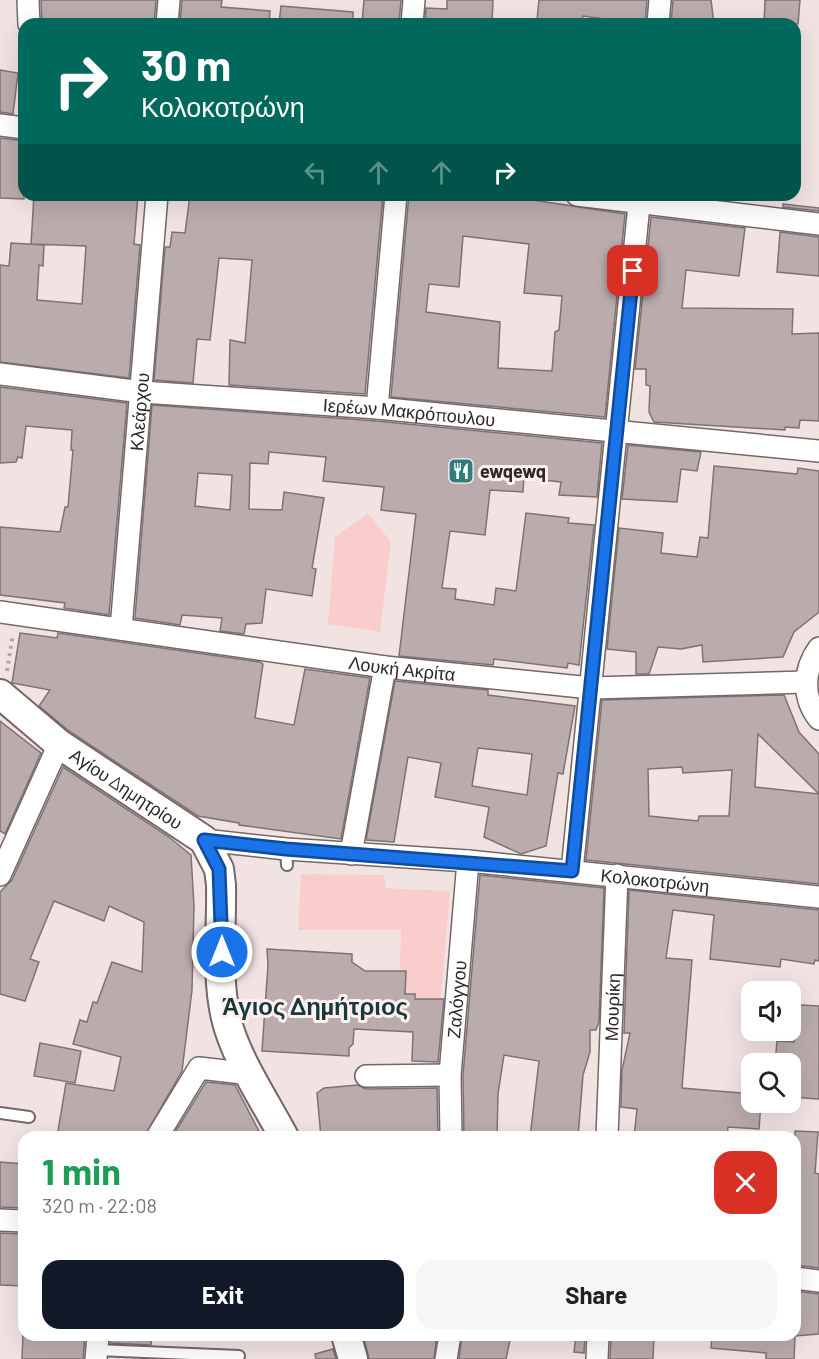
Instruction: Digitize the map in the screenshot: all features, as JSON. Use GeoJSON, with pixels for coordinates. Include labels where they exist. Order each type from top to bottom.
{"type":"FeatureCollection","features":[{"type":"Feature","properties":{"kind":"main road","name":"Αγίου Δημητρίου"},"geometry":{"type":"LineString","coordinates":[[1,694],[59,744],[204,840],[219,869],[222,885],[222,992],[225,1012],[231,1032],[281,1131]]}},
{"type":"Feature","properties":{"kind":"main road"},"geometry":{"type":"LineString","coordinates":[[348,1341],[353,1359]]}},
{"type":"Feature","properties":{"kind":"street"},"geometry":{"type":"LineString","coordinates":[[28,0],[29,18]]}},
{"type":"Feature","properties":{"kind":"street"},"geometry":{"type":"LineString","coordinates":[[168,18],[169,0]]}},
{"type":"Feature","properties":{"kind":"street"},"geometry":{"type":"LineString","coordinates":[[412,18],[414,0]]}},
{"type":"Feature","properties":{"kind":"street"},"geometry":{"type":"LineString","coordinates":[[658,18],[660,0]]}},
{"type":"Feature","properties":{"kind":"street"},"geometry":{"type":"LineString","coordinates":[[0,125],[18,127]]}},
{"type":"Feature","properties":{"kind":"street","name":"Κλεάρχου"},"geometry":{"type":"LineString","coordinates":[[121,629],[157,201]]}},
{"type":"Feature","properties":{"kind":"street"},"geometry":{"type":"LineString","coordinates":[[377,408],[395,201]]}},
{"type":"Feature","properties":{"kind":"street"},"geometry":{"type":"LineString","coordinates":[[572,871],[640,201]]}},
{"type":"Feature","properties":{"kind":"street"},"geometry":{"type":"LineString","coordinates":[[654,201],[819,224]]}},
{"type":"Feature","properties":{"kind":"street","name":"Ιερέων Μακρόπουλου"},"geometry":{"type":"LineString","coordinates":[[0,374],[142,392],[377,408],[819,451]]}},
{"type":"Feature","properties":{"kind":"street","name":"Λουκή Ακρίτα"},"geometry":{"type":"LineString","coordinates":[[8,613],[385,667],[591,688],[806,682]]}},
{"type":"Feature","properties":{"kind":"street"},"geometry":{"type":"LineString","coordinates":[[819,648],[810,664],[806,682],[809,700],[819,719]]}},
{"type":"Feature","properties":{"kind":"street"},"geometry":{"type":"LineString","coordinates":[[351,854],[385,667]]}},
{"type":"Feature","properties":{"kind":"street"},"geometry":{"type":"LineString","coordinates":[[0,875],[59,744]]}},
{"type":"Feature","properties":{"kind":"street","name":"Κολοκοτρώνη"},"geometry":{"type":"LineString","coordinates":[[204,840],[287,857],[351,854],[468,861],[819,897]]}},
{"type":"Feature","properties":{"kind":"street","name":"Ζαλόγγου"},"geometry":{"type":"LineString","coordinates":[[451,1131],[450,1075],[468,861]]}},
{"type":"Feature","properties":{"kind":"street","name":"Μουρίκη"},"geometry":{"type":"LineString","coordinates":[[607,1131],[617,875]]}},
{"type":"Feature","properties":{"kind":"street"},"geometry":{"type":"LineString","coordinates":[[161,1131],[200,1068],[251,1074]]}},
{"type":"Feature","properties":{"kind":"street"},"geometry":{"type":"LineString","coordinates":[[366,1076],[450,1075]]}},
{"type":"Feature","properties":{"kind":"street"},"geometry":{"type":"LineString","coordinates":[[0,1220],[18,1221]]}},
{"type":"Feature","properties":{"kind":"street"},"geometry":{"type":"LineString","coordinates":[[801,1279],[819,1281]]}},
{"type":"Feature","properties":{"kind":"street"},"geometry":{"type":"LineString","coordinates":[[446,1359],[449,1341]]}},
{"type":"Feature","properties":{"kind":"street"},"geometry":{"type":"LineString","coordinates":[[597,1359],[598,1341]]}},
{"type":"Feature","properties":{"kind":"lane"},"geometry":{"type":"LineString","coordinates":[[0,1113],[29,1117]]}},
{"type":"Feature","properties":{"kind":"lane"},"geometry":{"type":"LineString","coordinates":[[97,1348],[239,1356]]}},
{"type":"Feature","properties":{"kind":"path"},"geometry":{"type":"LineString","coordinates":[[1,694],[8,613]]}},
{"type":"Feature","properties":{"kind":"shaded area"},"geometry":{"type":"Polygon","coordinates":[[[368,513],[391,542],[380,632],[328,624],[335,537],[368,513]]]}},
{"type":"Feature","properties":{"kind":"shaded area"},"geometry":{"type":"Polygon","coordinates":[[[301,874],[384,875],[386,888],[450,891],[441,999],[415,999],[415,994],[405,994],[406,972],[400,971],[401,930],[298,930],[301,874]]]}},
{"type":"Feature","properties":{"kind":"building"},"geometry":{"type":"Polygon","coordinates":[[[41,0],[156,0],[154,18],[42,18],[41,0]]]}},
{"type":"Feature","properties":{"kind":"building"},"geometry":{"type":"Polygon","coordinates":[[[182,0],[222,0],[221,7],[270,11],[269,18],[180,18],[182,0]]]}},
{"type":"Feature","properties":{"kind":"building"},"geometry":{"type":"Polygon","coordinates":[[[364,0],[401,0],[400,18],[362,18],[364,0]]]}},
{"type":"Feature","properties":{"kind":"building"},"geometry":{"type":"Polygon","coordinates":[[[447,0],[493,0],[492,18],[425,18],[426,8],[447,9],[447,0]]]}},
{"type":"Feature","properties":{"kind":"building"},"geometry":{"type":"Polygon","coordinates":[[[539,0],[647,0],[646,18],[583,16],[582,18],[537,18],[539,0]]]}},
{"type":"Feature","properties":{"kind":"building"},"geometry":{"type":"Polygon","coordinates":[[[673,0],[711,0],[713,18],[672,18],[673,0]]]}},
{"type":"Feature","properties":{"kind":"building"},"geometry":{"type":"Polygon","coordinates":[[[765,0],[800,0],[798,18],[764,18],[765,0]]]}},
{"type":"Feature","properties":{"kind":"building"},"geometry":{"type":"Polygon","coordinates":[[[281,6],[353,12],[353,18],[280,18],[281,6]]]}},
{"type":"Feature","properties":{"kind":"building"},"geometry":{"type":"Polygon","coordinates":[[[0,70],[18,73],[13,114],[0,112],[0,70]]]}},
{"type":"Feature","properties":{"kind":"building"},"geometry":{"type":"Polygon","coordinates":[[[0,138],[18,140],[18,199],[0,198],[0,138]]]}},
{"type":"Feature","properties":{"kind":"building"},"geometry":{"type":"Polygon","coordinates":[[[34,201],[138,201],[134,244],[140,245],[129,378],[0,362],[0,265],[9,266],[11,243],[44,245],[43,266],[39,265],[37,300],[82,304],[86,246],[31,244],[34,201]]]}},
{"type":"Feature","properties":{"kind":"building"},"geometry":{"type":"Polygon","coordinates":[[[189,201],[382,201],[365,394],[229,385],[230,340],[245,343],[252,260],[219,258],[210,340],[197,339],[193,383],[154,380],[165,247],[170,247],[172,232],[185,233],[189,201]]]}},
{"type":"Feature","properties":{"kind":"building"},"geometry":{"type":"Polygon","coordinates":[[[408,201],[539,201],[625,214],[605,417],[391,397],[408,201]],[[463,236],[459,287],[429,284],[426,312],[500,322],[498,368],[552,371],[555,332],[559,330],[562,296],[524,293],[529,244],[463,236]]]}},
{"type":"Feature","properties":{"kind":"building"},"geometry":{"type":"Polygon","coordinates":[[[783,204],[819,208],[819,211],[783,207],[783,204]]]}},
{"type":"Feature","properties":{"kind":"building"},"geometry":{"type":"Polygon","coordinates":[[[651,217],[745,228],[739,276],[686,270],[682,308],[793,309],[792,334],[819,333],[819,421],[800,420],[799,428],[785,427],[785,430],[654,422],[649,412],[650,386],[646,385],[646,369],[635,369],[651,217]]]}},
{"type":"Feature","properties":{"kind":"building"},"geometry":{"type":"Polygon","coordinates":[[[780,232],[819,237],[819,276],[777,272],[780,232]]]}},
{"type":"Feature","properties":{"kind":"building"},"geometry":{"type":"Polygon","coordinates":[[[0,387],[127,403],[109,615],[64,608],[65,603],[0,595],[0,527],[60,532],[65,507],[68,507],[73,450],[71,450],[72,430],[26,426],[22,458],[18,457],[16,462],[0,463],[0,387]]]}},
{"type":"Feature","properties":{"kind":"building"},"geometry":{"type":"Polygon","coordinates":[[[152,405],[376,421],[602,443],[597,497],[559,495],[561,482],[524,478],[523,492],[490,490],[485,535],[450,531],[442,588],[456,589],[455,599],[494,605],[496,588],[516,591],[526,513],[569,518],[568,523],[594,525],[579,665],[568,663],[567,668],[494,659],[493,665],[399,656],[416,514],[381,510],[384,487],[323,481],[326,457],[269,452],[268,464],[250,463],[249,509],[282,510],[284,492],[324,498],[312,568],[316,569],[312,596],[266,589],[262,623],[246,624],[244,634],[220,631],[222,618],[182,615],[180,625],[135,618],[152,405]],[[198,473],[195,506],[230,510],[232,475],[198,473]]]}},
{"type":"Feature","properties":{"kind":"building"},"geometry":{"type":"Polygon","coordinates":[[[628,445],[701,452],[697,471],[681,469],[677,502],[622,499],[628,445]]]}},
{"type":"Feature","properties":{"kind":"building"},"geometry":{"type":"Polygon","coordinates":[[[714,466],[797,474],[798,468],[819,471],[819,612],[794,632],[783,657],[703,662],[702,645],[681,649],[658,647],[649,674],[636,674],[636,652],[607,649],[619,528],[663,533],[661,553],[697,557],[700,537],[708,538],[714,466]]]}},
{"type":"Feature","properties":{"kind":"building"},"geometry":{"type":"Polygon","coordinates":[[[20,633],[57,638],[58,633],[260,662],[263,664],[255,718],[294,725],[305,669],[370,678],[341,839],[239,825],[239,823],[198,816],[69,731],[39,706],[50,690],[12,683],[20,633]]]}},
{"type":"Feature","properties":{"kind":"building"},"geometry":{"type":"Polygon","coordinates":[[[395,681],[488,690],[488,695],[575,706],[563,774],[558,773],[546,846],[521,854],[484,837],[489,807],[435,797],[441,763],[408,757],[394,842],[366,840],[395,681]],[[478,748],[472,786],[527,795],[532,754],[478,748]]]}},
{"type":"Feature","properties":{"kind":"building"},"geometry":{"type":"Polygon","coordinates":[[[784,695],[799,732],[819,754],[819,794],[819,884],[586,860],[602,700],[784,695]],[[758,734],[755,787],[819,794],[758,734]],[[682,767],[648,769],[649,816],[698,821],[699,816],[729,816],[732,770],[683,773],[682,767]]]}},
{"type":"Feature","properties":{"kind":"building"},"geometry":{"type":"Polygon","coordinates":[[[0,721],[41,753],[5,834],[0,831],[0,721]]]}},
{"type":"Feature","properties":{"kind":"building"},"geometry":{"type":"Polygon","coordinates":[[[63,767],[169,837],[191,855],[194,906],[192,990],[182,1071],[147,1131],[58,1131],[66,1083],[114,1091],[121,1057],[73,1044],[80,1020],[87,1022],[93,1002],[97,1003],[112,962],[142,972],[144,922],[109,906],[104,921],[54,901],[30,959],[39,962],[25,1001],[0,994],[0,892],[12,880],[63,767]]]}},
{"type":"Feature","properties":{"kind":"building"},"geometry":{"type":"Polygon","coordinates":[[[480,875],[604,888],[599,1022],[596,1030],[590,1030],[590,1052],[583,1075],[578,1131],[531,1131],[539,1061],[504,1055],[498,1094],[497,1131],[464,1131],[463,1075],[480,875]]]}},
{"type":"Feature","properties":{"kind":"building"},"geometry":{"type":"Polygon","coordinates":[[[629,890],[819,910],[819,961],[815,960],[814,964],[781,959],[780,967],[710,959],[714,915],[673,910],[666,958],[692,960],[682,1088],[741,1093],[741,1113],[760,1113],[759,1129],[728,1127],[728,1131],[635,1131],[637,1109],[621,1107],[622,1070],[630,1033],[624,1033],[629,890]]]}},
{"type":"Feature","properties":{"kind":"building"},"geometry":{"type":"Polygon","coordinates":[[[267,949],[352,954],[352,962],[365,971],[406,971],[405,994],[415,994],[415,999],[444,999],[438,1062],[412,1061],[413,1032],[354,1029],[349,1056],[262,1051],[267,949]]]}},
{"type":"Feature","properties":{"kind":"building"},"geometry":{"type":"Polygon","coordinates":[[[801,1005],[819,1006],[819,1099],[801,1098],[801,1053],[776,1053],[777,1041],[801,1041],[801,1005]]]}},
{"type":"Feature","properties":{"kind":"building"},"geometry":{"type":"Polygon","coordinates":[[[40,1043],[81,1051],[75,1083],[34,1076],[40,1043]]]}},
{"type":"Feature","properties":{"kind":"building"},"geometry":{"type":"Polygon","coordinates":[[[206,1082],[235,1085],[259,1131],[176,1131],[206,1082]]]}},
{"type":"Feature","properties":{"kind":"building"},"geometry":{"type":"Polygon","coordinates":[[[358,1085],[366,1089],[437,1088],[438,1131],[320,1131],[317,1093],[324,1088],[358,1085]]]}},
{"type":"Feature","properties":{"kind":"building"},"geometry":{"type":"Polygon","coordinates":[[[801,1131],[818,1132],[815,1173],[819,1174],[819,1268],[801,1266],[801,1131]]]}},
{"type":"Feature","properties":{"kind":"building"},"geometry":{"type":"Polygon","coordinates":[[[0,1162],[18,1164],[18,1208],[0,1207],[0,1162]]]}},
{"type":"Feature","properties":{"kind":"building"},"geometry":{"type":"Polygon","coordinates":[[[0,1233],[18,1234],[18,1286],[0,1285],[0,1233]]]}},
{"type":"Feature","properties":{"kind":"building"},"geometry":{"type":"Polygon","coordinates":[[[801,1292],[819,1294],[819,1334],[801,1336],[801,1292]]]}},
{"type":"Feature","properties":{"kind":"building"},"geometry":{"type":"Polygon","coordinates":[[[23,1341],[84,1341],[83,1359],[22,1359],[23,1341]]]}},
{"type":"Feature","properties":{"kind":"building"},"geometry":{"type":"Polygon","coordinates":[[[110,1341],[151,1341],[151,1345],[110,1343],[110,1341]]]}},
{"type":"Feature","properties":{"kind":"building"},"geometry":{"type":"Polygon","coordinates":[[[364,1341],[436,1341],[434,1359],[369,1359],[364,1341]]]}},
{"type":"Feature","properties":{"kind":"building"},"geometry":{"type":"Polygon","coordinates":[[[461,1341],[510,1341],[506,1359],[459,1359],[461,1341]]]}},
{"type":"Feature","properties":{"kind":"building"},"geometry":{"type":"Polygon","coordinates":[[[575,1341],[585,1341],[584,1353],[574,1352],[575,1341]]]}},
{"type":"Feature","properties":{"kind":"building"},"geometry":{"type":"Polygon","coordinates":[[[611,1341],[654,1341],[653,1359],[610,1359],[611,1341]]]}},
{"type":"Feature","properties":{"kind":"building"},"geometry":{"type":"Polygon","coordinates":[[[712,1341],[795,1341],[794,1359],[766,1359],[766,1353],[711,1348],[712,1341]]]}},
{"type":"Feature","properties":{"kind":"building"},"geometry":{"type":"Polygon","coordinates":[[[333,1349],[336,1359],[316,1359],[315,1354],[333,1349]]]}},
{"type":"Feature","properties":{"kind":"place","name":"ewqewq"},"geometry":{"type":"Point","coordinates":[461,471]}},
{"type":"Feature","properties":{"kind":"district","name":"Άγιος Δημήτριος"},"geometry":{"type":"Point","coordinates":[315,1005]}},
{"type":"Feature","properties":{"kind":"route"},"geometry":{"type":"LineString","coordinates":[[222,952],[222,885],[219,869],[204,840],[286,849],[468,861],[572,871],[633,271]]}}]}
